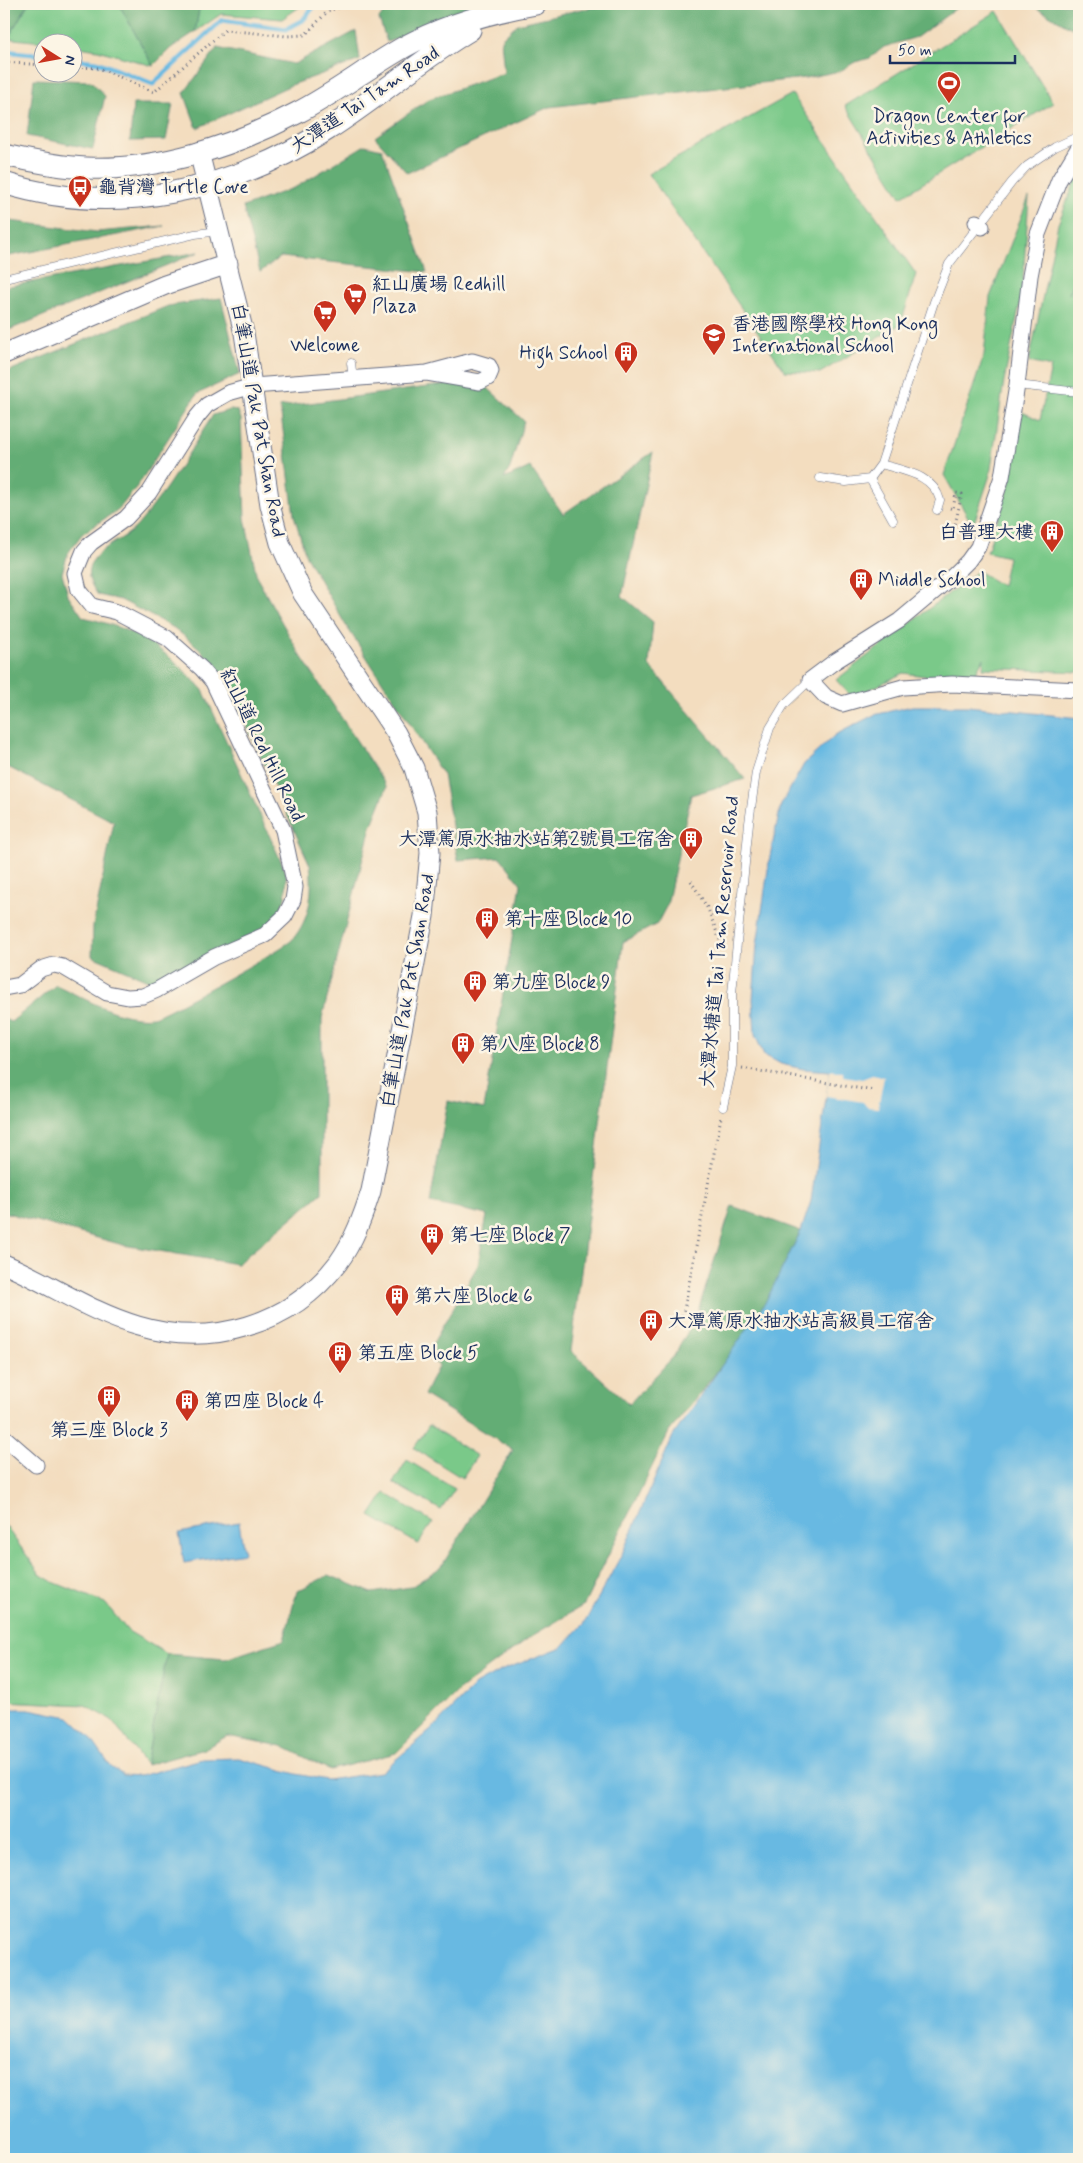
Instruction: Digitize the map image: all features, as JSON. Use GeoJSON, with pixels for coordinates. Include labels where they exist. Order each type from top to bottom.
{"type":"FeatureCollection","features":[{"type":"Feature","properties":{"kind":"main road","name":"大潭道 Tai Tam Road"},"geometry":{"type":"LineString","coordinates":[[4,156],[86,168],[114,168],[169,160],[199,152],[252,134],[296,114],[392,54],[421,39],[470,20],[536,4]]}},
{"type":"Feature","properties":{"kind":"main road","name":"大潭道 Tai Tam Road"},"geometry":{"type":"LineString","coordinates":[[4,183],[56,195],[97,198],[160,195],[208,185],[238,176],[300,146],[329,129],[434,52],[477,26],[515,8]]}},
{"type":"Feature","properties":{"kind":"street","name":"大潭水塘道 Tai Tam Reservoir Road"},"geometry":{"type":"LineString","coordinates":[[810,680],[834,662],[899,621],[954,575],[968,561],[978,547],[1002,477],[1017,385],[1030,276],[1038,234],[1059,180],[1079,147]]}},
{"type":"Feature","properties":{"kind":"street","name":"白筆山道 Pak Pat Shan Road"},"geometry":{"type":"LineString","coordinates":[[4,1264],[95,1309],[138,1326],[186,1335],[223,1332],[252,1325],[273,1317],[314,1289],[339,1261],[349,1245],[365,1210],[378,1159],[424,916],[430,853],[427,812],[419,782],[406,751],[376,701],[303,594],[286,560],[274,526],[244,333],[199,152]]}},
{"type":"Feature","properties":{"kind":"street"},"geometry":{"type":"LineString","coordinates":[[4,354],[165,285],[228,264]]}},
{"type":"Feature","properties":{"kind":"street","name":"紅山道 Red Hill Road"},"geometry":{"type":"LineString","coordinates":[[4,988],[20,985],[41,969],[54,965],[63,967],[107,993],[128,997],[142,996],[165,986],[204,962],[264,935],[281,921],[291,905],[295,894],[295,881],[283,830],[213,682],[202,669],[167,638],[116,612],[92,606],[79,590],[75,573],[84,551],[91,543],[126,518],[148,493],[197,417],[207,405],[228,393],[252,386],[427,373]]}},
{"type":"Feature","properties":{"kind":"street"},"geometry":{"type":"LineString","coordinates":[[810,680],[826,697],[842,704],[903,687],[932,685],[952,684],[1079,690]]}},
{"type":"Feature","properties":{"kind":"street"},"geometry":{"type":"LineString","coordinates":[[4,1436],[36,1465]]}},
{"type":"Feature","properties":{"kind":"lane"},"geometry":{"type":"LineString","coordinates":[[820,478],[846,482],[870,479],[881,464],[934,302],[949,264],[1012,182],[1027,166],[1055,147],[1079,136]]}},
{"type":"Feature","properties":{"kind":"lane"},"geometry":{"type":"LineString","coordinates":[[4,279],[195,234],[219,231]]}},
{"type":"Feature","properties":{"kind":"lane"},"geometry":{"type":"LineString","coordinates":[[351,362],[353,379]]}},
{"type":"Feature","properties":{"kind":"lane"},"geometry":{"type":"LineString","coordinates":[[1017,385],[1079,392]]}},
{"type":"Feature","properties":{"kind":"lane"},"geometry":{"type":"LineString","coordinates":[[881,464],[919,475],[929,482],[939,496],[940,502],[937,510]]}},
{"type":"Feature","properties":{"kind":"lane"},"geometry":{"type":"LineString","coordinates":[[870,479],[893,520]]}},
{"type":"Feature","properties":{"kind":"lane","name":"大潭水塘道 Tai Tam Reservoir Road"},"geometry":{"type":"LineString","coordinates":[[723,1107],[732,1066],[732,993],[756,772],[770,728],[784,705],[810,680]]}},
{"type":"Feature","properties":{"kind":"path"},"geometry":{"type":"LineString","coordinates":[[82,67],[99,68],[154,92],[225,30],[287,36],[305,35],[329,10],[356,4]]}},
{"type":"Feature","properties":{"kind":"path"},"geometry":{"type":"LineString","coordinates":[[4,62],[32,64]]}},
{"type":"Feature","properties":{"kind":"path"},"geometry":{"type":"LineString","coordinates":[[947,508],[952,509],[956,493],[962,494],[954,529]]}},
{"type":"Feature","properties":{"kind":"path"},"geometry":{"type":"LineString","coordinates":[[691,881],[708,909],[722,949],[736,961]]}},
{"type":"Feature","properties":{"kind":"path"},"geometry":{"type":"LineString","coordinates":[[732,1066],[874,1091]]}},
{"type":"Feature","properties":{"kind":"path"},"geometry":{"type":"LineString","coordinates":[[673,1327],[683,1315],[723,1107]]}},
{"type":"Feature","properties":{"kind":"green space"},"geometry":{"type":"Polygon","coordinates":[[[4,4],[28,4],[8,38],[4,29],[4,4]]]}},
{"type":"Feature","properties":{"kind":"green space"},"geometry":{"type":"Polygon","coordinates":[[[28,4],[119,4],[153,66],[98,50],[82,47],[82,32],[32,32],[32,41],[4,38],[4,29],[8,38],[28,4]]]}},
{"type":"Feature","properties":{"kind":"green space"},"geometry":{"type":"Polygon","coordinates":[[[119,4],[200,4],[195,32],[171,48],[153,66],[119,4]]]}},
{"type":"Feature","properties":{"kind":"green space"},"geometry":{"type":"Polygon","coordinates":[[[200,4],[304,4],[282,19],[221,14],[195,32],[200,4]]]}},
{"type":"Feature","properties":{"kind":"green space"},"geometry":{"type":"Polygon","coordinates":[[[390,4],[502,4],[387,42],[379,19],[390,4]]]}},
{"type":"Feature","properties":{"kind":"green space"},"geometry":{"type":"Polygon","coordinates":[[[619,4],[962,4],[917,37],[884,47],[870,58],[855,62],[840,71],[805,78],[549,107],[407,173],[375,137],[429,99],[504,73],[501,39],[517,24],[582,9],[619,4]]]}},
{"type":"Feature","properties":{"kind":"green space"},"geometry":{"type":"Polygon","coordinates":[[[1025,4],[1079,4],[1079,32],[1031,5],[1025,4]]]}},
{"type":"Feature","properties":{"kind":"green space","name":"Dragon Center for Activities & Athletics"},"geometry":{"type":"Polygon","coordinates":[[[997,11],[1053,103],[901,197],[845,106],[997,11]]]}},
{"type":"Feature","properties":{"kind":"green space"},"geometry":{"type":"Polygon","coordinates":[[[356,31],[360,60],[289,86],[197,128],[184,93],[217,48],[294,64],[356,31]]]}},
{"type":"Feature","properties":{"kind":"green space"},"geometry":{"type":"Polygon","coordinates":[[[91,81],[105,96],[93,149],[27,136],[34,82],[91,81]]]}},
{"type":"Feature","properties":{"kind":"green space"},"geometry":{"type":"Polygon","coordinates":[[[792,94],[916,274],[901,324],[820,373],[785,371],[648,174],[792,94]]]}},
{"type":"Feature","properties":{"kind":"green space"},"geometry":{"type":"Polygon","coordinates":[[[133,104],[173,104],[166,140],[130,141],[133,104]]]}},
{"type":"Feature","properties":{"kind":"green space"},"geometry":{"type":"Polygon","coordinates":[[[365,145],[382,149],[427,272],[281,257],[260,272],[243,207],[296,187],[365,145]]]}},
{"type":"Feature","properties":{"kind":"green space"},"geometry":{"type":"Polygon","coordinates":[[[1079,171],[1079,287],[1071,286],[1069,294],[1072,287],[1079,288],[1079,672],[983,668],[984,658],[970,682],[903,673],[853,698],[836,680],[978,571],[1002,586],[1008,557],[987,552],[1011,479],[1022,412],[1040,420],[1051,367],[1029,362],[1058,224],[1079,171]]]}},
{"type":"Feature","properties":{"kind":"green space"},"geometry":{"type":"Polygon","coordinates":[[[1029,197],[1022,293],[1004,381],[990,475],[973,526],[944,475],[984,355],[990,297],[1029,197]]]}},
{"type":"Feature","properties":{"kind":"green space"},"geometry":{"type":"Polygon","coordinates":[[[4,217],[10,221],[97,232],[164,226],[4,257],[4,217]]]}},
{"type":"Feature","properties":{"kind":"green space"},"geometry":{"type":"Polygon","coordinates":[[[199,252],[4,332],[4,287],[199,252]]]}},
{"type":"Feature","properties":{"kind":"green space"},"geometry":{"type":"Polygon","coordinates":[[[221,298],[240,374],[197,394],[138,485],[119,509],[82,534],[68,553],[62,573],[68,595],[83,617],[120,628],[149,643],[176,663],[203,690],[286,872],[284,899],[274,923],[167,983],[150,981],[92,956],[93,926],[114,822],[4,765],[4,373],[168,306],[221,298]]]}},
{"type":"Feature","properties":{"kind":"green space"},"geometry":{"type":"Polygon","coordinates":[[[479,380],[524,421],[510,468],[504,479],[530,467],[563,514],[653,452],[622,596],[653,622],[649,665],[745,779],[691,795],[667,905],[657,924],[623,942],[571,1351],[629,1404],[674,1356],[696,1317],[732,1206],[801,1231],[765,1304],[735,1349],[669,1432],[584,1605],[530,1637],[459,1690],[396,1753],[330,1770],[282,1746],[227,1736],[204,1749],[146,1765],[167,1654],[225,1659],[284,1640],[297,1591],[329,1575],[372,1593],[411,1587],[441,1567],[513,1450],[424,1395],[439,1365],[425,1357],[478,1265],[487,1215],[430,1203],[448,1101],[484,1109],[521,884],[500,857],[458,860],[443,775],[345,624],[306,556],[294,515],[280,407],[479,380]]]}},
{"type":"Feature","properties":{"kind":"green space"},"geometry":{"type":"Polygon","coordinates":[[[230,410],[238,411],[241,419],[245,518],[257,578],[299,653],[387,787],[371,827],[322,1018],[322,1193],[237,1264],[123,1245],[4,1212],[4,1019],[11,1022],[56,985],[115,1012],[128,1016],[153,1017],[199,994],[285,945],[298,932],[307,914],[311,895],[310,865],[224,676],[199,648],[174,628],[121,600],[98,595],[91,584],[89,576],[89,567],[96,557],[107,547],[133,530],[149,512],[213,415],[230,410]]]}},
{"type":"Feature","properties":{"kind":"green space"},"geometry":{"type":"Polygon","coordinates":[[[429,1425],[477,1456],[462,1478],[414,1448],[429,1425]]]}},
{"type":"Feature","properties":{"kind":"green space"},"geometry":{"type":"Polygon","coordinates":[[[407,1460],[455,1489],[441,1510],[393,1483],[407,1460]]]}},
{"type":"Feature","properties":{"kind":"green space"},"geometry":{"type":"Polygon","coordinates":[[[385,1493],[433,1522],[418,1544],[370,1516],[385,1493]]]}},
{"type":"Feature","properties":{"kind":"green space"},"geometry":{"type":"Polygon","coordinates":[[[4,1524],[41,1575],[53,1582],[105,1603],[128,1631],[167,1654],[146,1765],[112,1720],[85,1705],[4,1701],[4,1524]]]}},
{"type":"Feature","properties":{"kind":"water"},"geometry":{"type":"Polygon","coordinates":[[[912,706],[968,706],[1079,718],[1079,2159],[4,2159],[4,1709],[29,1709],[69,1717],[90,1737],[111,1767],[123,1775],[140,1776],[202,1759],[239,1758],[296,1774],[327,1780],[381,1772],[430,1731],[475,1685],[500,1671],[562,1647],[584,1624],[622,1554],[673,1436],[765,1303],[801,1231],[811,1201],[830,1071],[803,1069],[781,1064],[764,1055],[755,1035],[753,999],[757,945],[770,856],[781,805],[804,764],[835,735],[874,715],[912,706]]]}},
{"type":"Feature","properties":{"kind":"water"},"geometry":{"type":"Polygon","coordinates":[[[239,1522],[244,1553],[184,1563],[179,1533],[239,1522]]]}},
{"type":"Feature","properties":{"kind":"pier"},"geometry":{"type":"Polygon","coordinates":[[[830,1070],[843,1072],[843,1076],[862,1079],[872,1075],[884,1077],[878,1108],[867,1107],[863,1102],[826,1096],[830,1070]]]}},
{"type":"Feature","properties":{"kind":"waterway"},"geometry":{"type":"LineString","coordinates":[[82,60],[97,62],[153,84],[222,20],[286,29],[303,20],[316,4]]}},
{"type":"Feature","properties":{"kind":"waterway"},"geometry":{"type":"LineString","coordinates":[[4,51],[32,54]]}},
{"type":"Feature","properties":{"kind":"place","name":"Dragon Center for Activities & Athletics"},"geometry":{"type":"Point","coordinates":[949,104]}},
{"type":"Feature","properties":{"kind":"place","name":"龜背灣 Turtle Cove"},"geometry":{"type":"Point","coordinates":[80,208]}},
{"type":"Feature","properties":{"kind":"place","name":"紅山廣場 Redhill Plaza"},"geometry":{"type":"Point","coordinates":[355,316]}},
{"type":"Feature","properties":{"kind":"place","name":"Welcome"},"geometry":{"type":"Point","coordinates":[325,333]}},
{"type":"Feature","properties":{"kind":"place","name":"香港國際學校 Hong Kong International School"},"geometry":{"type":"Point","coordinates":[714,356]}},
{"type":"Feature","properties":{"kind":"place","name":"High School"},"geometry":{"type":"Point","coordinates":[626,374]}},
{"type":"Feature","properties":{"kind":"place","name":"白普理大樓"},"geometry":{"type":"Point","coordinates":[1052,553]}},
{"type":"Feature","properties":{"kind":"place","name":"Middle School"},"geometry":{"type":"Point","coordinates":[861,601]}},
{"type":"Feature","properties":{"kind":"place","name":"大潭篤原水抽水站第2號員工宿舍"},"geometry":{"type":"Point","coordinates":[691,860]}},
{"type":"Feature","properties":{"kind":"place","name":"第十座 Block 10"},"geometry":{"type":"Point","coordinates":[487,940]}},
{"type":"Feature","properties":{"kind":"place","name":"第九座 Block 9"},"geometry":{"type":"Point","coordinates":[475,1003]}},
{"type":"Feature","properties":{"kind":"place","name":"第八座 Block 8"},"geometry":{"type":"Point","coordinates":[463,1065]}},
{"type":"Feature","properties":{"kind":"place","name":"第七座 Block 7"},"geometry":{"type":"Point","coordinates":[432,1256]}},
{"type":"Feature","properties":{"kind":"place","name":"第六座 Block 6"},"geometry":{"type":"Point","coordinates":[397,1317]}},
{"type":"Feature","properties":{"kind":"place","name":"大潭篤原水抽水站高級員工宿舍"},"geometry":{"type":"Point","coordinates":[651,1342]}},
{"type":"Feature","properties":{"kind":"place","name":"第五座 Block 5"},"geometry":{"type":"Point","coordinates":[340,1374]}},
{"type":"Feature","properties":{"kind":"place","name":"第三座 Block 3"},"geometry":{"type":"Point","coordinates":[109,1418]}},
{"type":"Feature","properties":{"kind":"place","name":"第四座 Block 4"},"geometry":{"type":"Point","coordinates":[187,1422]}}]}
